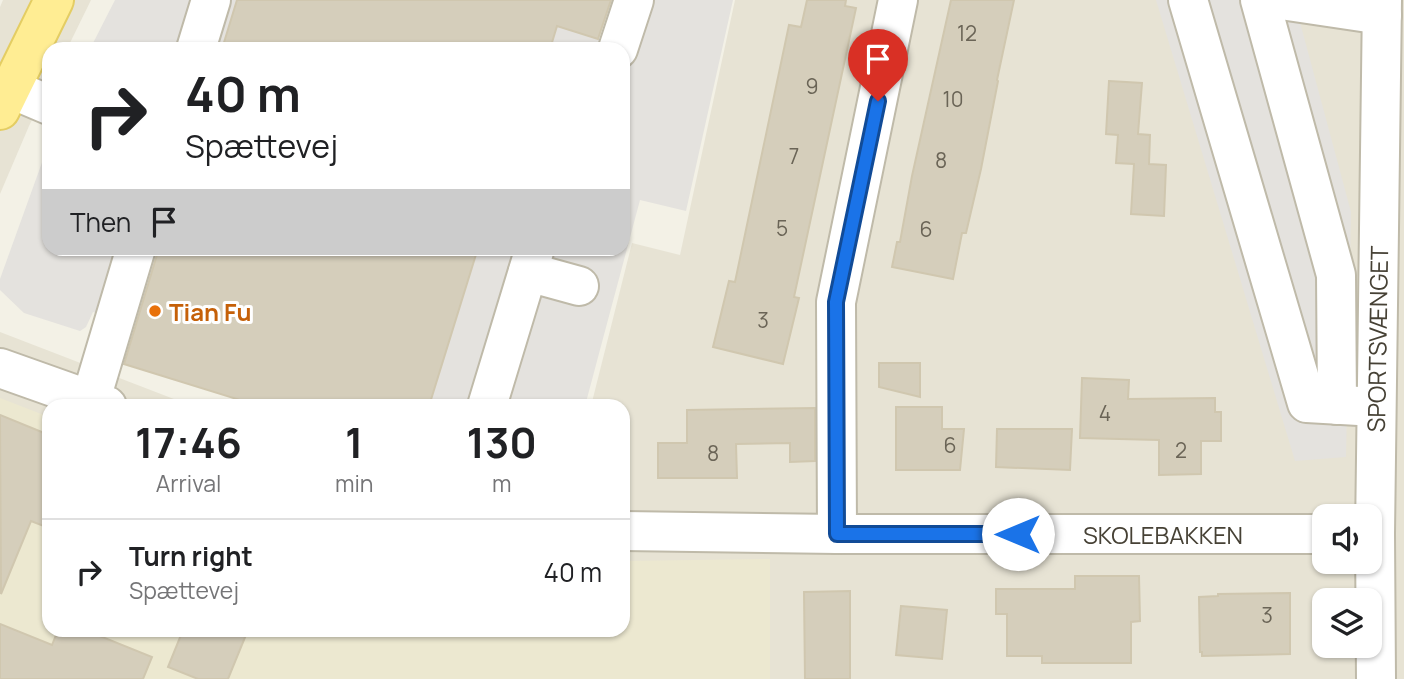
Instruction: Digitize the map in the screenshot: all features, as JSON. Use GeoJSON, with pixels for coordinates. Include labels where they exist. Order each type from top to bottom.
{"type":"FeatureCollection","features":[{"type":"Feature","properties":{"kind":"main road"},"geometry":{"type":"LineString","coordinates":[[5,99],[54,0]]}},
{"type":"Feature","properties":{"kind":"street"},"geometry":{"type":"LineString","coordinates":[[198,42],[211,0]]}},
{"type":"Feature","properties":{"kind":"street"},"geometry":{"type":"LineString","coordinates":[[620,42],[634,0]]}},
{"type":"Feature","properties":{"kind":"street"},"geometry":{"type":"LineString","coordinates":[[837,534],[836,302],[898,0]]}},
{"type":"Feature","properties":{"kind":"street"},"geometry":{"type":"LineString","coordinates":[[1188,0],[1307,403],[1377,407]]}},
{"type":"Feature","properties":{"kind":"street"},"geometry":{"type":"LineString","coordinates":[[1261,0],[1336,275],[1337,405]]}},
{"type":"Feature","properties":{"kind":"street"},"geometry":{"type":"LineString","coordinates":[[1281,0],[1382,8]]}},
{"type":"Feature","properties":{"kind":"street","name":"SPORTSVÆNGET"},"geometry":{"type":"LineString","coordinates":[[1374,504],[1382,8]]}},
{"type":"Feature","properties":{"kind":"street"},"geometry":{"type":"LineString","coordinates":[[5,99],[42,104]]}},
{"type":"Feature","properties":{"kind":"street"},"geometry":{"type":"LineString","coordinates":[[100,399],[134,256]]}},
{"type":"Feature","properties":{"kind":"street"},"geometry":{"type":"LineString","coordinates":[[489,399],[531,260],[579,286]]}},
{"type":"Feature","properties":{"kind":"street"},"geometry":{"type":"LineString","coordinates":[[0,368],[88,399]]}},
{"type":"Feature","properties":{"kind":"street","name":"SKOLEBAKKEN"},"geometry":{"type":"LineString","coordinates":[[630,531],[1312,534]]}},
{"type":"Feature","properties":{"kind":"street","name":"SPORTSVÆNGET"},"geometry":{"type":"LineString","coordinates":[[1374,574],[1376,679]]}},
{"type":"Feature","properties":{"kind":"shaded area"},"geometry":{"type":"Polygon","coordinates":[[[3,0],[91,0],[70,42],[42,42],[42,99],[0,194],[0,7],[3,0]]]}},
{"type":"Feature","properties":{"kind":"shaded area"},"geometry":{"type":"Polygon","coordinates":[[[115,0],[237,0],[224,42],[94,42],[115,0]]]}},
{"type":"Feature","properties":{"kind":"shaded area"},"geometry":{"type":"Polygon","coordinates":[[[612,0],[733,0],[686,211],[640,200],[630,237],[630,42],[552,42],[557,26],[600,40],[612,0]]]}},
{"type":"Feature","properties":{"kind":"shaded area"},"geometry":{"type":"Polygon","coordinates":[[[735,0],[1404,0],[1404,679],[0,679],[0,332],[174,399],[42,399],[42,637],[630,637],[630,399],[593,399],[632,243],[680,255],[735,0]]]}},
{"type":"Feature","properties":{"kind":"shaded area"},"geometry":{"type":"Polygon","coordinates":[[[1156,0],[1294,0],[1351,212],[1346,457],[1295,461],[1156,0]]]}},
{"type":"Feature","properties":{"kind":"shaded area"},"geometry":{"type":"Polygon","coordinates":[[[42,162],[42,256],[157,256],[135,326],[93,312],[86,327],[80,331],[24,313],[0,290],[0,279],[42,162]]]}},
{"type":"Feature","properties":{"kind":"shaded area"},"geometry":{"type":"Polygon","coordinates":[[[476,256],[625,256],[587,399],[431,399],[476,256]]]}},
{"type":"Feature","properties":{"kind":"shaded area"},"geometry":{"type":"Polygon","coordinates":[[[0,398],[42,414],[42,637],[630,637],[630,561],[770,559],[770,679],[0,679],[0,398]]]}},
{"type":"Feature","properties":{"kind":"building"},"geometry":{"type":"Polygon","coordinates":[[[237,0],[611,0],[598,39],[557,26],[552,42],[224,42],[237,0]]]}},
{"type":"Feature","properties":{"kind":"building"},"geometry":{"type":"Polygon","coordinates":[[[807,0],[846,0],[845,6],[856,8],[794,297],[799,298],[783,364],[713,347],[729,281],[735,282],[789,25],[801,27],[807,0]]]}},
{"type":"Feature","properties":{"kind":"building"},"geometry":{"type":"Polygon","coordinates":[[[951,0],[1014,0],[981,169],[966,233],[962,233],[953,279],[892,267],[897,242],[900,242],[951,0]]]}},
{"type":"Feature","properties":{"kind":"building"},"geometry":{"type":"Polygon","coordinates":[[[1109,81],[1142,83],[1138,134],[1150,135],[1149,164],[1166,165],[1164,216],[1131,214],[1134,164],[1116,163],[1118,135],[1106,134],[1109,81]]]}},
{"type":"Feature","properties":{"kind":"building"},"geometry":{"type":"Polygon","coordinates":[[[157,256],[476,256],[431,399],[236,399],[124,364],[157,256]]]}},
{"type":"Feature","properties":{"kind":"building"},"geometry":{"type":"Polygon","coordinates":[[[879,363],[920,363],[920,397],[879,387],[879,363]]]}},
{"type":"Feature","properties":{"kind":"building"},"geometry":{"type":"Polygon","coordinates":[[[1082,378],[1129,380],[1128,399],[1215,398],[1215,412],[1221,412],[1221,441],[1201,441],[1201,474],[1159,475],[1159,440],[1080,438],[1082,378]]]}},
{"type":"Feature","properties":{"kind":"building"},"geometry":{"type":"Polygon","coordinates":[[[896,407],[942,407],[942,429],[964,429],[960,470],[896,470],[896,407]]]}},
{"type":"Feature","properties":{"kind":"building"},"geometry":{"type":"Polygon","coordinates":[[[815,408],[815,461],[790,462],[790,443],[736,444],[737,478],[658,478],[658,443],[687,443],[687,410],[815,408]]]}},
{"type":"Feature","properties":{"kind":"building"},"geometry":{"type":"Polygon","coordinates":[[[0,415],[42,432],[42,525],[31,521],[1,594],[0,415]]]}},
{"type":"Feature","properties":{"kind":"building"},"geometry":{"type":"Polygon","coordinates":[[[997,429],[1072,429],[1070,470],[996,467],[997,429]]]}},
{"type":"Feature","properties":{"kind":"building"},"geometry":{"type":"Polygon","coordinates":[[[1075,576],[1139,576],[1140,621],[1131,622],[1131,663],[1042,663],[1042,656],[1007,656],[1007,614],[996,614],[996,589],[1075,589],[1075,576]]]}},
{"type":"Feature","properties":{"kind":"building"},"geometry":{"type":"Polygon","coordinates":[[[850,591],[850,679],[805,679],[804,592],[850,591]]]}},
{"type":"Feature","properties":{"kind":"building"},"geometry":{"type":"Polygon","coordinates":[[[1290,593],[1290,654],[1202,656],[1199,597],[1218,594],[1290,593]]]}},
{"type":"Feature","properties":{"kind":"building"},"geometry":{"type":"Polygon","coordinates":[[[901,606],[947,610],[942,659],[896,655],[901,606]]]}},
{"type":"Feature","properties":{"kind":"building"},"geometry":{"type":"Polygon","coordinates":[[[0,624],[52,645],[55,637],[102,637],[152,657],[143,679],[0,679],[0,624]]]}},
{"type":"Feature","properties":{"kind":"building"},"geometry":{"type":"Polygon","coordinates":[[[180,637],[245,637],[228,679],[198,679],[168,667],[180,637]]]}},
{"type":"Feature","properties":{"kind":"place","name":"Tian Fu"},"geometry":{"type":"Point","coordinates":[155,311]}},
{"type":"Feature","properties":{"kind":"route"},"geometry":{"type":"LineString","coordinates":[[878,101],[836,302],[837,534],[1018,534]]}}]}
